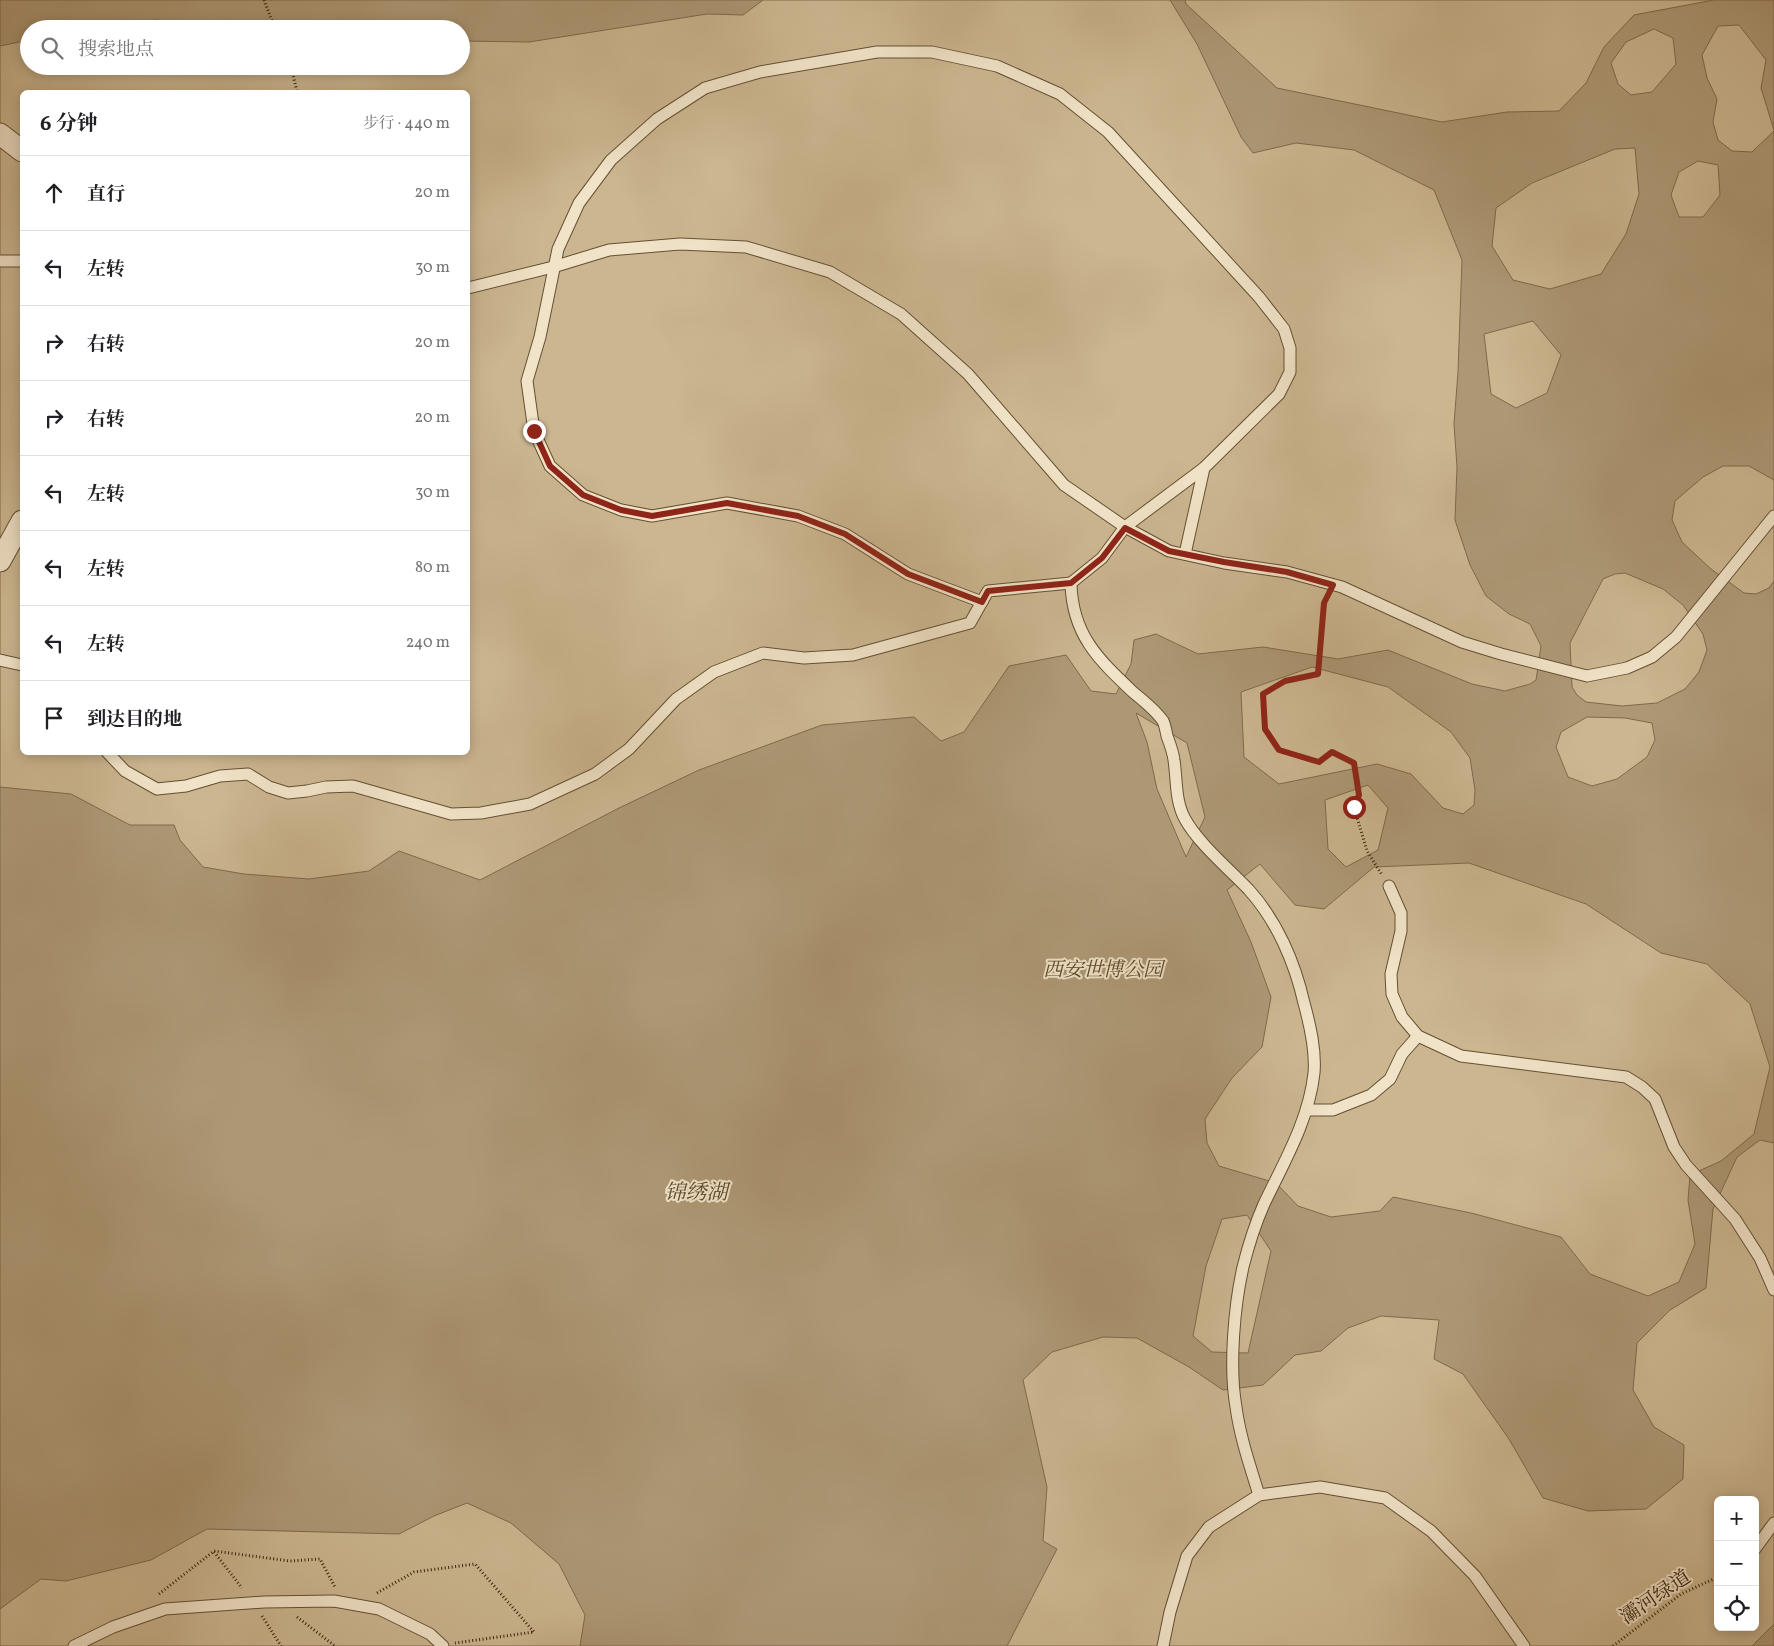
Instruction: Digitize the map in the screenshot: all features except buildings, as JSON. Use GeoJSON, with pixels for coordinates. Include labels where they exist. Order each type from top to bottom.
{"type":"FeatureCollection","features":[{"type":"Feature","properties":{"kind":"street"},"geometry":{"type":"LineString","coordinates":[[0,134],[20,149]]}},
{"type":"Feature","properties":{"kind":"street"},"geometry":{"type":"LineString","coordinates":[[0,561],[20,525]]}},
{"type":"Feature","properties":{"kind":"lane"},"geometry":{"type":"LineString","coordinates":[[110,755],[125,771],[157,789],[186,786],[220,776],[248,774],[269,787],[288,793],[326,787],[353,786],[452,814],[481,813],[530,804],[595,774],[629,749],[676,699],[714,672],[763,653],[804,658],[853,655],[890,646],[970,623],[982,602],[988,591],[1071,583],[1102,558],[1125,528],[1204,468],[1279,394],[1290,372],[1290,348],[1284,329],[1259,297],[1108,132],[1060,94],[998,66],[932,52],[876,52],[760,72],[705,88],[657,119],[611,160],[579,203],[558,249],[540,337],[527,381],[534,431],[550,466],[583,495],[621,510],[652,516],[727,503],[798,516],[845,534],[908,574],[982,602]]}},
{"type":"Feature","properties":{"kind":"lane"},"geometry":{"type":"LineString","coordinates":[[470,288],[553,267],[609,250],[680,244],[746,247],[830,272],[901,314],[968,374],[1064,485],[1125,528],[1169,551],[1287,572],[1342,587],[1462,642],[1587,676],[1619,670],[1652,657],[1676,637],[1774,516]]}},
{"type":"Feature","properties":{"kind":"lane"},"geometry":{"type":"LineString","coordinates":[[0,261],[20,261]]}},
{"type":"Feature","properties":{"kind":"lane"},"geometry":{"type":"LineString","coordinates":[[1185,554],[1204,468]]}},
{"type":"Feature","properties":{"kind":"lane"},"geometry":{"type":"LineString","coordinates":[[1071,583],[1076,619],[1090,644],[1106,666],[1163,722],[1174,758],[1177,796],[1185,819],[1204,843],[1264,907],[1286,948],[1303,999],[1312,1035],[1314,1071],[1307,1110],[1288,1156],[1263,1207],[1244,1265],[1235,1318],[1235,1406],[1259,1495]]}},
{"type":"Feature","properties":{"kind":"lane"},"geometry":{"type":"LineString","coordinates":[[0,660],[20,665]]}},
{"type":"Feature","properties":{"kind":"lane"},"geometry":{"type":"LineString","coordinates":[[1388,886],[1402,912],[1401,931],[1391,974],[1392,994],[1402,1017],[1418,1036],[1461,1056],[1626,1077],[1642,1087],[1655,1099],[1678,1153],[1686,1165],[1735,1219],[1760,1258],[1774,1290]]}},
{"type":"Feature","properties":{"kind":"lane"},"geometry":{"type":"LineString","coordinates":[[1307,1110],[1333,1110],[1371,1095],[1390,1079],[1402,1054],[1418,1036]]}},
{"type":"Feature","properties":{"kind":"lane"},"geometry":{"type":"LineString","coordinates":[[1163,1646],[1170,1612],[1187,1556],[1209,1527],[1259,1495],[1320,1487],[1385,1498],[1431,1531],[1475,1576],[1524,1646]]}},
{"type":"Feature","properties":{"kind":"lane"},"geometry":{"type":"LineString","coordinates":[[1759,1544],[1774,1523]]}},
{"type":"Feature","properties":{"kind":"lane"},"geometry":{"type":"LineString","coordinates":[[74,1646],[113,1628],[165,1609],[276,1602],[334,1601],[378,1608],[430,1634],[442,1645]]}},
{"type":"Feature","properties":{"kind":"path"},"geometry":{"type":"LineString","coordinates":[[264,0],[272,20]]}},
{"type":"Feature","properties":{"kind":"path"},"geometry":{"type":"LineString","coordinates":[[294,75],[297,90]]}},
{"type":"Feature","properties":{"kind":"path"},"geometry":{"type":"LineString","coordinates":[[1333,585],[1324,603],[1318,674],[1285,681],[1263,694],[1265,729],[1279,750],[1319,762],[1332,752],[1354,763],[1359,795],[1354,807],[1367,851],[1388,886]]}},
{"type":"Feature","properties":{"kind":"path"},"geometry":{"type":"LineString","coordinates":[[155,1597],[214,1551],[290,1561],[320,1559],[344,1603]]}},
{"type":"Feature","properties":{"kind":"path"},"geometry":{"type":"LineString","coordinates":[[357,1605],[414,1572],[475,1564],[534,1632],[442,1645]]}},
{"type":"Feature","properties":{"kind":"path","name":"灞河绿道"},"geometry":{"type":"LineString","coordinates":[[1613,1646],[1681,1594],[1714,1579]]}},
{"type":"Feature","properties":{"kind":"path"},"geometry":{"type":"LineString","coordinates":[[276,1602],[335,1646]]}},
{"type":"Feature","properties":{"kind":"path"},"geometry":{"type":"LineString","coordinates":[[474,1640],[479,1646]]}},
{"type":"Feature","properties":{"kind":"green space","name":"西安世博公园"},"geometry":{"type":"Polygon","coordinates":[[[0,0],[1774,0],[1774,1646],[0,1646],[0,0]]]}},
{"type":"Feature","properties":{"kind":"water"},"geometry":{"type":"Polygon","coordinates":[[[0,0],[763,0],[743,15],[707,14],[529,42],[470,41],[470,20],[20,20],[20,42],[0,46],[0,0]]]}},
{"type":"Feature","properties":{"kind":"water","name":"锦绣湖"},"geometry":{"type":"Polygon","coordinates":[[[1170,0],[1185,0],[1186,4],[1277,88],[1442,122],[1507,112],[1559,111],[1586,83],[1604,47],[1634,15],[1714,0],[1774,0],[1774,130],[1761,88],[1766,60],[1739,25],[1718,26],[1702,55],[1707,78],[1717,99],[1713,122],[1718,140],[1732,151],[1752,152],[1774,131],[1774,480],[1749,466],[1723,466],[1703,477],[1675,501],[1672,520],[1682,542],[1711,569],[1744,593],[1756,594],[1769,588],[1774,581],[1774,1143],[1760,1140],[1737,1157],[1713,1209],[1706,1288],[1670,1310],[1637,1343],[1633,1390],[1654,1427],[1684,1445],[1683,1479],[1646,1509],[1588,1511],[1543,1498],[1509,1439],[1463,1374],[1434,1359],[1439,1320],[1381,1316],[1348,1328],[1321,1351],[1295,1355],[1263,1385],[1223,1390],[1189,1367],[1137,1338],[1103,1337],[1052,1352],[1023,1380],[1047,1487],[1043,1541],[1057,1549],[1007,1646],[580,1646],[585,1615],[559,1564],[511,1523],[467,1503],[434,1516],[399,1534],[207,1529],[151,1560],[66,1581],[41,1579],[0,1609],[0,787],[71,794],[130,825],[174,825],[180,840],[203,867],[244,874],[309,879],[369,871],[399,851],[480,880],[619,808],[699,770],[822,725],[914,717],[941,741],[964,732],[1009,666],[1066,655],[1091,691],[1116,694],[1131,664],[1134,640],[1156,634],[1198,654],[1263,647],[1338,659],[1388,650],[1472,684],[1505,691],[1530,684],[1536,680],[1541,646],[1530,624],[1509,614],[1486,596],[1470,565],[1455,520],[1457,467],[1454,424],[1462,260],[1434,190],[1354,150],[1296,143],[1253,153],[1241,137],[1197,44],[1170,0]],[[1654,29],[1626,42],[1611,63],[1618,84],[1631,95],[1652,92],[1676,64],[1673,38],[1654,29]],[[1635,148],[1615,149],[1532,183],[1496,208],[1492,246],[1513,280],[1550,289],[1601,274],[1626,234],[1639,194],[1635,148]],[[1698,161],[1679,172],[1671,195],[1679,217],[1703,217],[1720,195],[1718,165],[1698,161]],[[1533,321],[1484,334],[1491,394],[1516,408],[1547,393],[1561,355],[1533,321]],[[1625,573],[1615,574],[1603,579],[1570,643],[1572,687],[1577,695],[1586,702],[1622,706],[1657,703],[1685,689],[1699,672],[1707,650],[1703,634],[1683,605],[1663,589],[1625,573]],[[1312,667],[1241,692],[1244,757],[1279,784],[1377,764],[1411,774],[1443,808],[1463,814],[1474,805],[1475,790],[1470,758],[1451,732],[1388,687],[1312,667]],[[1136,713],[1147,742],[1157,789],[1186,857],[1205,817],[1187,743],[1136,713]],[[1587,717],[1561,732],[1556,747],[1568,777],[1592,786],[1617,779],[1647,757],[1655,740],[1652,723],[1625,718],[1587,717]],[[1368,785],[1325,800],[1328,849],[1346,867],[1378,850],[1388,808],[1368,785]],[[1469,863],[1374,867],[1324,909],[1295,905],[1260,864],[1227,890],[1251,942],[1271,997],[1262,1047],[1232,1078],[1205,1119],[1207,1143],[1219,1166],[1276,1183],[1298,1206],[1331,1217],[1380,1211],[1393,1197],[1471,1213],[1561,1237],[1590,1274],[1648,1296],[1679,1282],[1695,1244],[1688,1200],[1690,1175],[1721,1161],[1754,1134],[1770,1067],[1750,1004],[1707,964],[1661,953],[1586,904],[1469,863]],[[1247,1215],[1222,1219],[1206,1266],[1193,1336],[1212,1352],[1248,1353],[1271,1251],[1247,1215]]]}},
{"type":"Feature","properties":{"kind":"water"},"geometry":{"type":"Polygon","coordinates":[[[1774,1624],[1774,1646],[1752,1646],[1774,1624]]]}},
{"type":"Feature","properties":{"kind":"route"},"geometry":{"type":"LineString","coordinates":[[534,431],[550,466],[583,495],[621,510],[652,516],[727,503],[798,516],[845,534],[908,574],[982,602],[988,591],[1071,583],[1102,558],[1125,528],[1169,551],[1287,572],[1333,585],[1324,603],[1318,674],[1285,681],[1263,694],[1265,729],[1279,750],[1319,762],[1332,752],[1354,763],[1359,795],[1354,807]]}}]}
